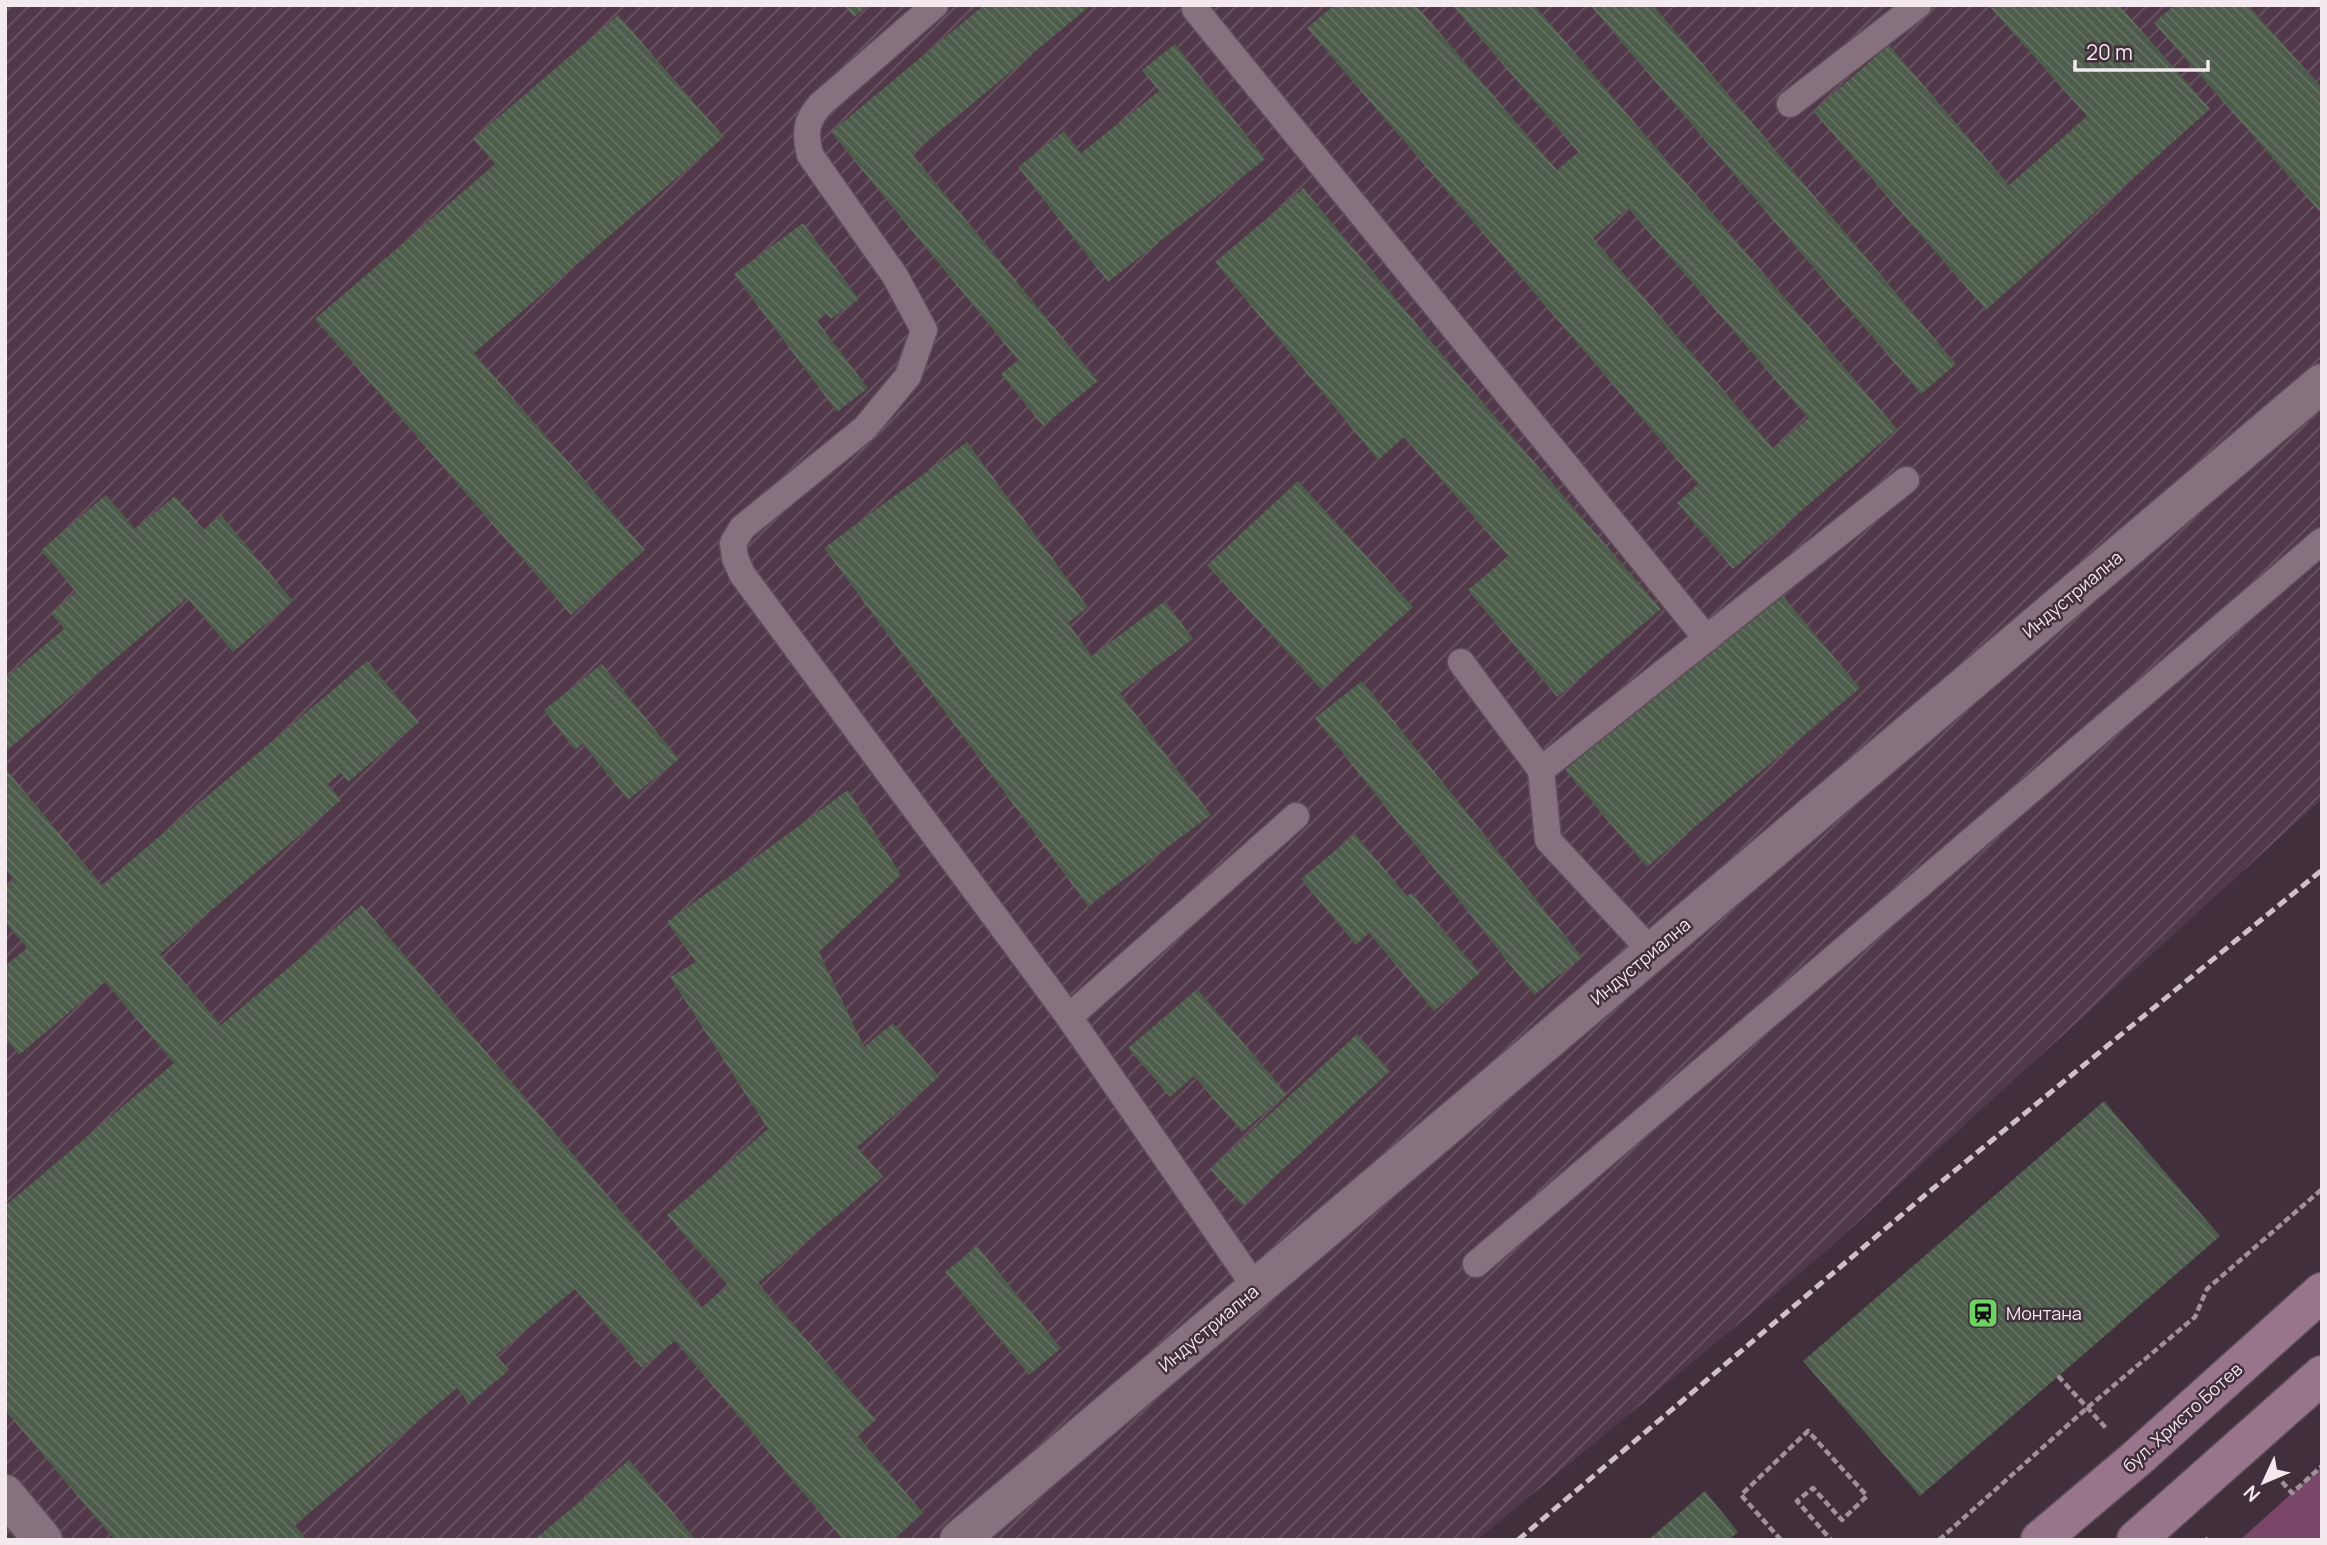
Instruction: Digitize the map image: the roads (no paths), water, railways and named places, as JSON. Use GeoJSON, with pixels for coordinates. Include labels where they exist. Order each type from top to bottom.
{"type":"FeatureCollection","features":[{"type":"Feature","properties":{"kind":"main road","name":"бул. Христо Ботев"},"geometry":{"type":"LineString","coordinates":[[2040,1540],[2136,1460],[2322,1292]]}},
{"type":"Feature","properties":{"kind":"main road"},"geometry":{"type":"LineString","coordinates":[[2136,1540],[2322,1375]]}},
{"type":"Feature","properties":{"kind":"street","name":"Индустриална"},"geometry":{"type":"LineString","coordinates":[[959,1540],[1651,952],[2317,398]]}},
{"type":"Feature","properties":{"kind":"street"},"geometry":{"type":"LineString","coordinates":[[5,1494],[43,1540]]}},
{"type":"Feature","properties":{"kind":"lane"},"geometry":{"type":"LineString","coordinates":[[935,5],[821,104],[810,115],[805,133],[810,155],[895,276],[924,330],[908,376],[865,428],[743,528],[733,542],[735,558],[742,575],[1069,1017],[1256,1288]]}},
{"type":"Feature","properties":{"kind":"lane"},"geometry":{"type":"LineString","coordinates":[[1790,104],[1918,5]]}},
{"type":"Feature","properties":{"kind":"lane"},"geometry":{"type":"LineString","coordinates":[[1195,9],[1707,639]]}},
{"type":"Feature","properties":{"kind":"lane"},"geometry":{"type":"LineString","coordinates":[[1541,770],[1906,480]]}},
{"type":"Feature","properties":{"kind":"lane"},"geometry":{"type":"LineString","coordinates":[[1476,1264],[2322,541]]}},
{"type":"Feature","properties":{"kind":"lane"},"geometry":{"type":"LineString","coordinates":[[1461,662],[1541,770],[1548,840],[1651,952]]}},
{"type":"Feature","properties":{"kind":"lane"},"geometry":{"type":"LineString","coordinates":[[1069,1017],[1296,816]]}},
{"type":"Feature","properties":{"kind":"railway"},"geometry":{"type":"LineString","coordinates":[[1518,1540],[1924,1196],[2322,870]]}},
{"type":"Feature","properties":{"kind":"place","name":"Монтана"},"geometry":{"type":"Point","coordinates":[1983,1313]}}]}
